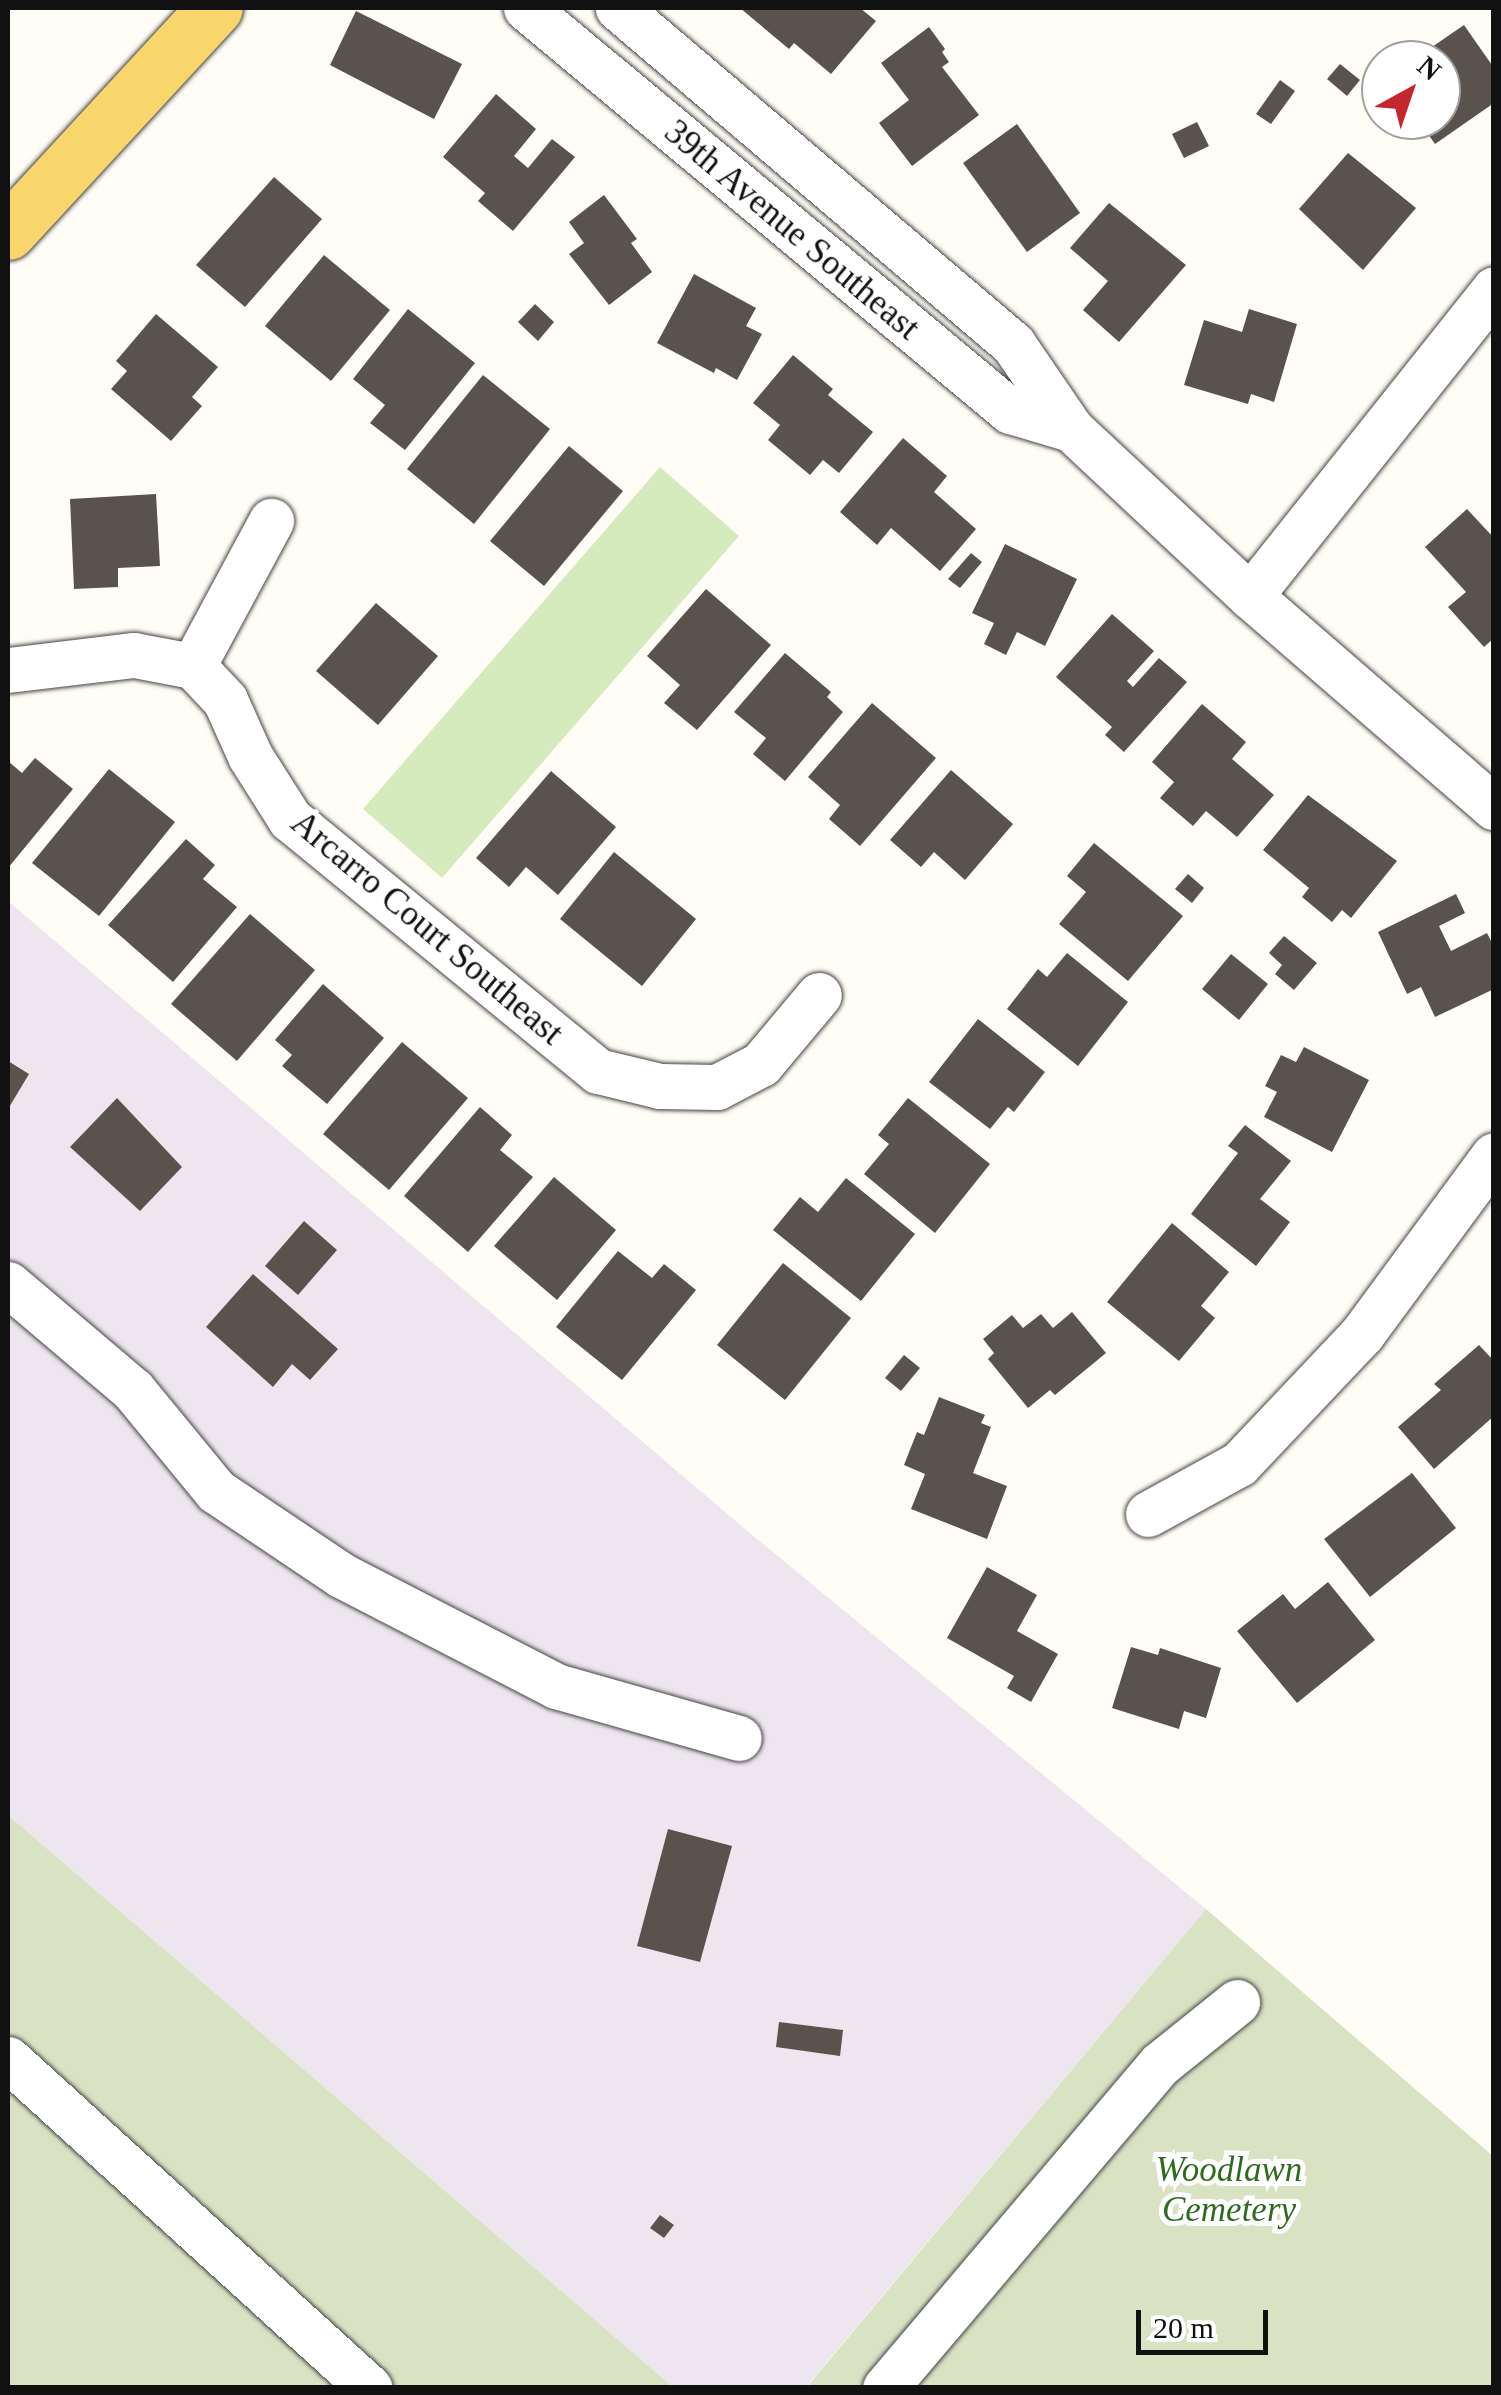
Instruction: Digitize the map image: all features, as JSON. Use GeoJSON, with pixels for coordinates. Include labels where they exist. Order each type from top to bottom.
{"type":"FeatureCollection","features":[{"type":"Feature","properties":{"kind":"main road"},"geometry":{"type":"LineString","coordinates":[[8,232],[215,8]]}},
{"type":"Feature","properties":{"kind":"street","name":"39th Avenue Southeast"},"geometry":{"type":"LineString","coordinates":[[526,8],[1010,411],[1071,429]]}},
{"type":"Feature","properties":{"kind":"street","name":"39th Avenue Southeast"},"geometry":{"type":"LineString","coordinates":[[618,8],[1013,344],[1071,429],[1250,596],[1494,807]]}},
{"type":"Feature","properties":{"kind":"street"},"geometry":{"type":"LineString","coordinates":[[1250,596],[1494,289]]}},
{"type":"Feature","properties":{"kind":"street"},"geometry":{"type":"LineString","coordinates":[[8,670],[134,655],[192,666],[271,521]]}},
{"type":"Feature","properties":{"kind":"street","name":"Arcarro Court Southeast"},"geometry":{"type":"LineString","coordinates":[[192,666],[225,700],[250,756],[290,819],[598,1070],[660,1086],[716,1087],[761,1064],[819,995]]}},
{"type":"Feature","properties":{"kind":"street"},"geometry":{"type":"LineString","coordinates":[[1148,1514],[1239,1464],[1362,1334],[1494,1155]]}},
{"type":"Feature","properties":{"kind":"street"},"geometry":{"type":"LineString","coordinates":[[8,1284],[133,1390],[216,1491],[341,1575],[556,1686],[739,1738]]}},
{"type":"Feature","properties":{"kind":"street"},"geometry":{"type":"LineString","coordinates":[[885,2388],[1160,2064],[1237,2002]]}},
{"type":"Feature","properties":{"kind":"street"},"geometry":{"type":"LineString","coordinates":[[8,2060],[370,2388]]}},
{"type":"Feature","properties":{"kind":"shaded area"},"geometry":{"type":"Polygon","coordinates":[[[8,901],[745,1529],[1206,1909],[806,2387],[673,2387],[8,1815],[8,901]]]}},
{"type":"Feature","properties":{"kind":"green space"},"geometry":{"type":"Polygon","coordinates":[[[660,467],[739,536],[442,878],[363,809],[660,467]]]}},
{"type":"Feature","properties":{"kind":"green space"},"geometry":{"type":"Polygon","coordinates":[[[8,1815],[673,2387],[8,2387],[8,1815]]]}},
{"type":"Feature","properties":{"kind":"green space","name":"Woodlawn Cemetery"},"geometry":{"type":"Polygon","coordinates":[[[1206,1909],[1493,2156],[1493,2387],[806,2388],[1206,1909]]]}},
{"type":"Feature","properties":{"kind":"building"},"geometry":{"type":"Polygon","coordinates":[[[740,8],[860,8],[876,21],[831,74],[794,43],[789,49],[740,8]]]}},
{"type":"Feature","properties":{"kind":"building"},"geometry":{"type":"Polygon","coordinates":[[[356,11],[462,64],[434,119],[330,65],[356,11]]]}},
{"type":"Feature","properties":{"kind":"building"},"geometry":{"type":"Polygon","coordinates":[[[1464,25],[1494,68],[1494,103],[1461,126],[1461,40],[1442,40],[1464,25]]]}},
{"type":"Feature","properties":{"kind":"building"},"geometry":{"type":"Polygon","coordinates":[[[929,27],[945,49],[942,52],[949,62],[942,67],[979,115],[912,166],[879,123],[909,100],[881,63],[929,27]]]}},
{"type":"Feature","properties":{"kind":"building"},"geometry":{"type":"Polygon","coordinates":[[[1340,64],[1360,80],[1347,96],[1327,79],[1340,64]]]}},
{"type":"Feature","properties":{"kind":"building"},"geometry":{"type":"Polygon","coordinates":[[[1280,80],[1295,91],[1271,124],[1256,114],[1280,80]]]}},
{"type":"Feature","properties":{"kind":"building"},"geometry":{"type":"Polygon","coordinates":[[[496,94],[536,129],[514,156],[528,168],[552,139],[575,157],[513,231],[478,201],[485,193],[443,157],[496,94]]]}},
{"type":"Feature","properties":{"kind":"building"},"geometry":{"type":"Polygon","coordinates":[[[1197,122],[1209,146],[1184,158],[1172,134],[1197,122]]]}},
{"type":"Feature","properties":{"kind":"building"},"geometry":{"type":"Polygon","coordinates":[[[1017,124],[1080,213],[1027,252],[963,163],[1017,124]]]}},
{"type":"Feature","properties":{"kind":"building"},"geometry":{"type":"Polygon","coordinates":[[[1348,153],[1416,208],[1363,270],[1299,209],[1348,153]]]}},
{"type":"Feature","properties":{"kind":"building"},"geometry":{"type":"Polygon","coordinates":[[[274,177],[322,219],[245,307],[196,265],[274,177]]]}},
{"type":"Feature","properties":{"kind":"building"},"geometry":{"type":"Polygon","coordinates":[[[604,195],[637,239],[631,243],[652,272],[609,305],[569,254],[584,243],[569,222],[604,195]]]}},
{"type":"Feature","properties":{"kind":"building"},"geometry":{"type":"Polygon","coordinates":[[[1109,203],[1186,265],[1119,342],[1083,310],[1108,281],[1070,248],[1109,203]]]}},
{"type":"Feature","properties":{"kind":"building"},"geometry":{"type":"Polygon","coordinates":[[[324,255],[390,310],[331,381],[265,326],[324,255]]]}},
{"type":"Feature","properties":{"kind":"building"},"geometry":{"type":"Polygon","coordinates":[[[694,274],[756,308],[746,326],[762,334],[737,380],[716,368],[714,373],[657,343],[694,274]]]}},
{"type":"Feature","properties":{"kind":"building"},"geometry":{"type":"Polygon","coordinates":[[[535,304],[554,322],[538,341],[518,322],[535,304]]]}},
{"type":"Feature","properties":{"kind":"building"},"geometry":{"type":"Polygon","coordinates":[[[408,309],[475,363],[405,450],[370,423],[385,405],[353,379],[408,309]]]}},
{"type":"Feature","properties":{"kind":"building"},"geometry":{"type":"Polygon","coordinates":[[[1249,309],[1297,324],[1274,402],[1251,394],[1248,404],[1184,385],[1204,320],[1242,332],[1249,309]]]}},
{"type":"Feature","properties":{"kind":"building"},"geometry":{"type":"Polygon","coordinates":[[[156,314],[218,367],[192,397],[202,406],[171,441],[111,389],[127,371],[116,361],[156,314]]]}},
{"type":"Feature","properties":{"kind":"building"},"geometry":{"type":"Polygon","coordinates":[[[793,355],[833,389],[828,395],[873,432],[839,473],[823,460],[810,475],[768,440],[780,425],[753,403],[793,355]]]}},
{"type":"Feature","properties":{"kind":"building"},"geometry":{"type":"Polygon","coordinates":[[[483,375],[550,429],[474,524],[407,469],[483,375]]]}},
{"type":"Feature","properties":{"kind":"building"},"geometry":{"type":"Polygon","coordinates":[[[903,438],[947,476],[934,492],[976,529],[940,571],[891,528],[877,545],[840,512],[903,438]]]}},
{"type":"Feature","properties":{"kind":"building"},"geometry":{"type":"Polygon","coordinates":[[[569,446],[623,491],[544,586],[490,541],[569,446]]]}},
{"type":"Feature","properties":{"kind":"building"},"geometry":{"type":"Polygon","coordinates":[[[156,494],[160,566],[118,568],[118,587],[74,589],[70,499],[156,494]]]}},
{"type":"Feature","properties":{"kind":"building"},"geometry":{"type":"Polygon","coordinates":[[[1467,509],[1494,538],[1494,638],[1484,647],[1448,607],[1466,592],[1425,547],[1467,509]]]}},
{"type":"Feature","properties":{"kind":"building"},"geometry":{"type":"Polygon","coordinates":[[[1005,544],[1077,579],[1045,646],[1017,632],[1006,655],[984,644],[994,623],[972,613],[1005,544]]]}},
{"type":"Feature","properties":{"kind":"building"},"geometry":{"type":"Polygon","coordinates":[[[971,553],[982,562],[960,588],[948,579],[971,553]]]}},
{"type":"Feature","properties":{"kind":"building"},"geometry":{"type":"Polygon","coordinates":[[[706,589],[771,645],[697,730],[664,703],[680,685],[647,656],[706,589]]]}},
{"type":"Feature","properties":{"kind":"building"},"geometry":{"type":"Polygon","coordinates":[[[376,603],[438,656],[378,725],[316,671],[376,603]]]}},
{"type":"Feature","properties":{"kind":"building"},"geometry":{"type":"Polygon","coordinates":[[[1112,614],[1154,651],[1127,681],[1133,687],[1159,658],[1187,682],[1124,752],[1105,735],[1112,727],[1056,677],[1112,614]]]}},
{"type":"Feature","properties":{"kind":"building"},"geometry":{"type":"Polygon","coordinates":[[[785,653],[831,692],[827,697],[843,712],[785,781],[753,754],[766,738],[734,712],[785,653]]]}},
{"type":"Feature","properties":{"kind":"building"},"geometry":{"type":"Polygon","coordinates":[[[872,703],[936,758],[860,846],[829,819],[840,805],[808,777],[872,703]]]}},
{"type":"Feature","properties":{"kind":"building"},"geometry":{"type":"Polygon","coordinates":[[[1202,704],[1246,742],[1232,759],[1274,795],[1237,837],[1206,811],[1193,826],[1160,798],[1174,782],[1152,762],[1202,704]]]}},
{"type":"Feature","properties":{"kind":"building"},"geometry":{"type":"Polygon","coordinates":[[[35,758],[73,789],[8,868],[8,761],[22,773],[35,758]]]}},
{"type":"Feature","properties":{"kind":"building"},"geometry":{"type":"Polygon","coordinates":[[[109,769],[175,822],[99,916],[32,863],[109,769]]]}},
{"type":"Feature","properties":{"kind":"building"},"geometry":{"type":"Polygon","coordinates":[[[951,770],[1013,824],[965,880],[934,852],[921,867],[890,840],[951,770]]]}},
{"type":"Feature","properties":{"kind":"building"},"geometry":{"type":"Polygon","coordinates":[[[551,771],[616,827],[558,895],[526,867],[509,887],[476,858],[551,771]]]}},
{"type":"Feature","properties":{"kind":"building"},"geometry":{"type":"Polygon","coordinates":[[[1308,795],[1397,861],[1351,918],[1342,910],[1332,922],[1302,897],[1309,888],[1263,850],[1308,795]]]}},
{"type":"Feature","properties":{"kind":"building"},"geometry":{"type":"Polygon","coordinates":[[[186,839],[215,865],[203,879],[237,907],[173,982],[108,925],[186,839]]]}},
{"type":"Feature","properties":{"kind":"building"},"geometry":{"type":"Polygon","coordinates":[[[1094,843],[1183,916],[1128,981],[1059,924],[1086,892],[1067,876],[1094,843]]]}},
{"type":"Feature","properties":{"kind":"building"},"geometry":{"type":"Polygon","coordinates":[[[614,852],[696,919],[642,986],[560,919],[614,852]]]}},
{"type":"Feature","properties":{"kind":"building"},"geometry":{"type":"Polygon","coordinates":[[[1188,874],[1204,888],[1192,903],[1175,889],[1188,874]]]}},
{"type":"Feature","properties":{"kind":"building"},"geometry":{"type":"Polygon","coordinates":[[[1456,894],[1465,913],[1439,926],[1451,951],[1487,933],[1494,947],[1494,989],[1435,1017],[1421,987],[1407,994],[1378,932],[1456,894]]]}},
{"type":"Feature","properties":{"kind":"building"},"geometry":{"type":"Polygon","coordinates":[[[250,914],[315,970],[237,1061],[171,1004],[250,914]]]}},
{"type":"Feature","properties":{"kind":"building"},"geometry":{"type":"Polygon","coordinates":[[[1284,936],[1317,963],[1294,990],[1275,974],[1282,965],[1269,953],[1284,936]]]}},
{"type":"Feature","properties":{"kind":"building"},"geometry":{"type":"Polygon","coordinates":[[[1067,953],[1128,1002],[1078,1066],[1007,1009],[1038,969],[1047,977],[1067,953]]]}},
{"type":"Feature","properties":{"kind":"building"},"geometry":{"type":"Polygon","coordinates":[[[1231,954],[1268,984],[1239,1020],[1202,989],[1231,954]]]}},
{"type":"Feature","properties":{"kind":"building"},"geometry":{"type":"Polygon","coordinates":[[[323,984],[384,1038],[327,1104],[282,1066],[292,1055],[275,1040],[323,984]]]}},
{"type":"Feature","properties":{"kind":"building"},"geometry":{"type":"Polygon","coordinates":[[[978,1019],[1045,1072],[1014,1112],[1008,1107],[990,1129],[929,1082],[978,1019]]]}},
{"type":"Feature","properties":{"kind":"building"},"geometry":{"type":"Polygon","coordinates":[[[402,1042],[468,1098],[389,1190],[323,1134],[402,1042]]]}},
{"type":"Feature","properties":{"kind":"building"},"geometry":{"type":"Polygon","coordinates":[[[1304,1047],[1369,1080],[1332,1152],[1264,1117],[1277,1092],[1265,1086],[1281,1055],[1296,1062],[1304,1047]]]}},
{"type":"Feature","properties":{"kind":"building"},"geometry":{"type":"Polygon","coordinates":[[[8,1061],[29,1074],[8,1109],[8,1061]]]}},
{"type":"Feature","properties":{"kind":"building"},"geometry":{"type":"Polygon","coordinates":[[[117,1098],[182,1167],[140,1211],[70,1147],[117,1098]]]}},
{"type":"Feature","properties":{"kind":"building"},"geometry":{"type":"Polygon","coordinates":[[[908,1098],[990,1164],[935,1233],[864,1174],[889,1144],[878,1135],[908,1098]]]}},
{"type":"Feature","properties":{"kind":"building"},"geometry":{"type":"Polygon","coordinates":[[[480,1107],[512,1135],[500,1150],[533,1177],[468,1252],[404,1196],[480,1107]]]}},
{"type":"Feature","properties":{"kind":"building"},"geometry":{"type":"Polygon","coordinates":[[[1245,1125],[1291,1161],[1260,1199],[1290,1222],[1256,1266],[1191,1214],[1238,1153],[1228,1146],[1245,1125]]]}},
{"type":"Feature","properties":{"kind":"building"},"geometry":{"type":"Polygon","coordinates":[[[554,1177],[616,1230],[557,1300],[494,1246],[554,1177]]]}},
{"type":"Feature","properties":{"kind":"building"},"geometry":{"type":"Polygon","coordinates":[[[846,1178],[915,1234],[861,1301],[773,1230],[800,1197],[818,1212],[846,1178]]]}},
{"type":"Feature","properties":{"kind":"building"},"geometry":{"type":"Polygon","coordinates":[[[304,1221],[337,1250],[298,1295],[265,1266],[304,1221]]]}},
{"type":"Feature","properties":{"kind":"building"},"geometry":{"type":"Polygon","coordinates":[[[1172,1223],[1229,1272],[1201,1306],[1215,1318],[1179,1361],[1107,1302],[1172,1223]]]}},
{"type":"Feature","properties":{"kind":"building"},"geometry":{"type":"Polygon","coordinates":[[[618,1251],[652,1278],[664,1264],[696,1290],[622,1380],[556,1327],[618,1251]]]}},
{"type":"Feature","properties":{"kind":"building"},"geometry":{"type":"Polygon","coordinates":[[[783,1263],[851,1318],[785,1400],[717,1345],[783,1263]]]}},
{"type":"Feature","properties":{"kind":"building"},"geometry":{"type":"Polygon","coordinates":[[[253,1274],[338,1349],[310,1380],[292,1364],[273,1387],[206,1327],[253,1274]]]}},
{"type":"Feature","properties":{"kind":"building"},"geometry":{"type":"Polygon","coordinates":[[[1072,1312],[1106,1353],[1055,1395],[1050,1390],[1028,1408],[988,1359],[994,1353],[983,1339],[1012,1315],[1023,1328],[1041,1314],[1053,1328],[1072,1312]]]}},
{"type":"Feature","properties":{"kind":"building"},"geometry":{"type":"Polygon","coordinates":[[[1479,1345],[1494,1361],[1494,1416],[1434,1469],[1398,1427],[1441,1390],[1434,1384],[1479,1345]]]}},
{"type":"Feature","properties":{"kind":"building"},"geometry":{"type":"Polygon","coordinates":[[[904,1355],[920,1368],[901,1391],[885,1378],[904,1355]]]}},
{"type":"Feature","properties":{"kind":"building"},"geometry":{"type":"Polygon","coordinates":[[[939,1397],[985,1415],[981,1423],[991,1427],[973,1473],[1007,1486],[987,1539],[911,1509],[925,1474],[904,1465],[917,1432],[924,1435],[939,1397]]]}},
{"type":"Feature","properties":{"kind":"building"},"geometry":{"type":"Polygon","coordinates":[[[1412,1473],[1456,1528],[1370,1597],[1324,1539],[1412,1473]]]}},
{"type":"Feature","properties":{"kind":"building"},"geometry":{"type":"Polygon","coordinates":[[[987,1567],[1037,1595],[1017,1631],[1058,1654],[1031,1702],[1007,1688],[1014,1676],[947,1638],[987,1567]]]}},
{"type":"Feature","properties":{"kind":"building"},"geometry":{"type":"Polygon","coordinates":[[[1328,1582],[1375,1640],[1297,1703],[1237,1631],[1283,1594],[1295,1609],[1328,1582]]]}},
{"type":"Feature","properties":{"kind":"building"},"geometry":{"type":"Polygon","coordinates":[[[1131,1647],[1158,1655],[1160,1648],[1221,1668],[1206,1718],[1184,1711],[1179,1729],[1112,1708],[1131,1647]]]}},
{"type":"Feature","properties":{"kind":"building"},"geometry":{"type":"Polygon","coordinates":[[[668,1829],[732,1846],[700,1962],[637,1946],[668,1829]]]}},
{"type":"Feature","properties":{"kind":"building"},"geometry":{"type":"Polygon","coordinates":[[[779,2022],[843,2030],[840,2056],[776,2047],[779,2022]]]}},
{"type":"Feature","properties":{"kind":"building"},"geometry":{"type":"Polygon","coordinates":[[[660,2215],[674,2225],[664,2238],[650,2228],[660,2215]]]}}]}
